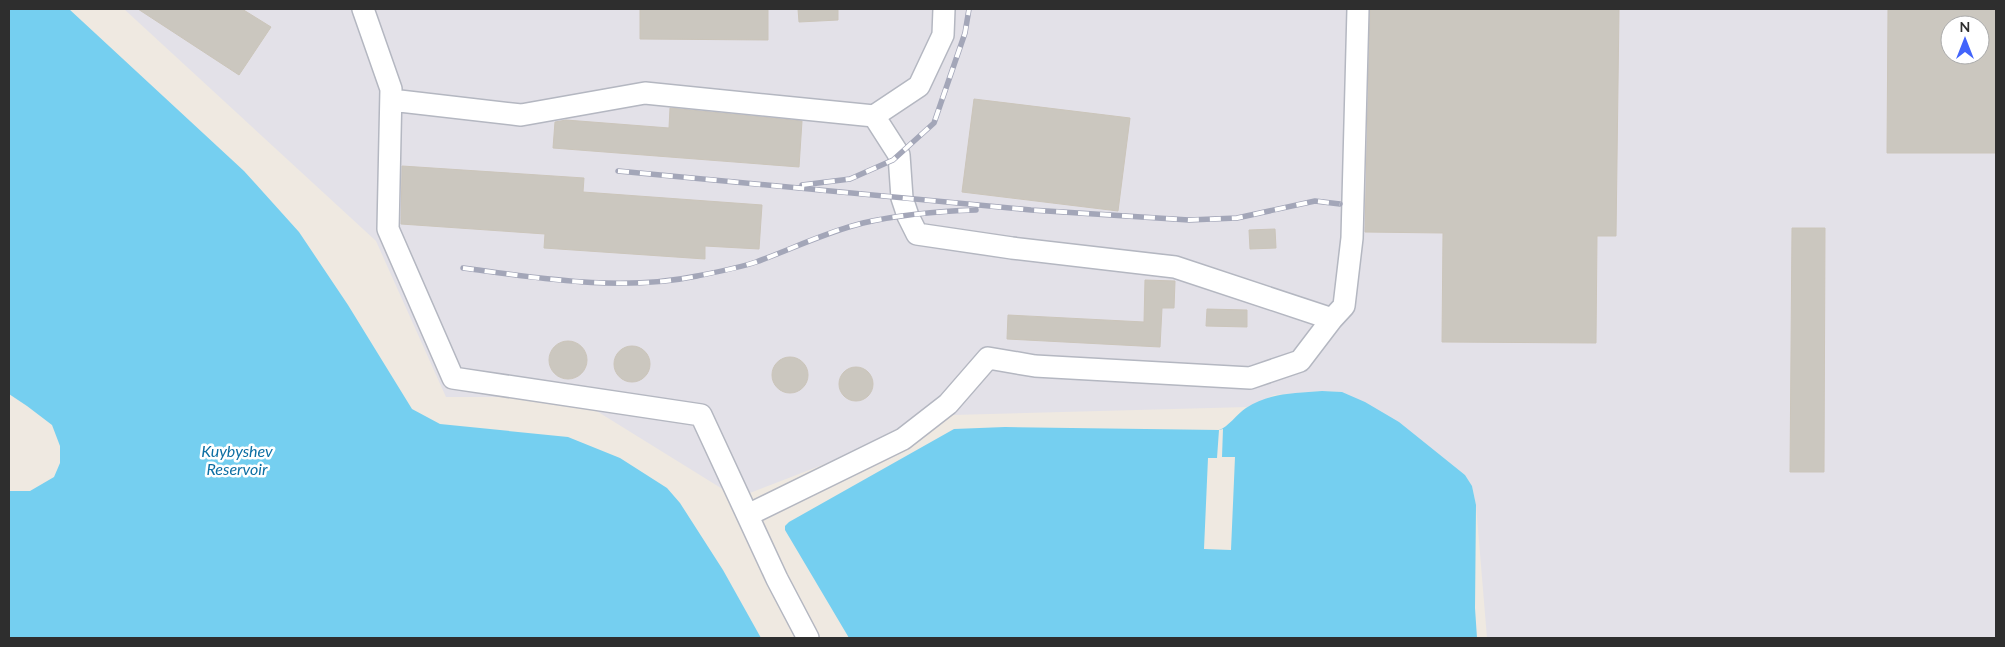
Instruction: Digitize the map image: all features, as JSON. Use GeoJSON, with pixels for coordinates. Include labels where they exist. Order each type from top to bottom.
{"type":"FeatureCollection","features":[{"type":"Feature","properties":{"kind":"lane"},"geometry":{"type":"LineString","coordinates":[[363,9],[391,89],[388,229],[453,378],[701,415],[808,638]]}},
{"type":"Feature","properties":{"kind":"lane"},"geometry":{"type":"LineString","coordinates":[[391,100],[521,115],[645,94],[874,116],[919,86],[942,34],[944,9]]}},
{"type":"Feature","properties":{"kind":"lane"},"geometry":{"type":"LineString","coordinates":[[748,515],[903,439],[948,404],[988,358],[1035,366],[1250,378],[1300,361],[1344,306],[1352,238],[1358,9]]}},
{"type":"Feature","properties":{"kind":"lane"},"geometry":{"type":"LineString","coordinates":[[874,116],[899,155],[902,198],[917,234],[1012,248],[1176,267],[1332,319]]}},
{"type":"Feature","properties":{"kind":"shaded area"},"geometry":{"type":"Polygon","coordinates":[[[124,9],[1996,9],[1996,638],[1487,638],[1476,505],[1472,486],[1465,475],[1441,456],[1342,392],[1322,391],[1274,395],[1248,407],[952,415],[737,498],[574,397],[446,397],[376,241],[124,9]]]}},
{"type":"Feature","properties":{"kind":"water","name":"Kuybyshev Reservoir"},"geometry":{"type":"Polygon","coordinates":[[[9,9],[69,9],[244,171],[299,232],[348,305],[412,409],[440,424],[568,437],[620,458],[667,488],[680,503],[723,570],[761,638],[9,638],[9,491],[30,491],[54,477],[60,463],[60,446],[52,425],[9,394],[9,9]]]}},
{"type":"Feature","properties":{"kind":"water"},"geometry":{"type":"Polygon","coordinates":[[[1302,392],[1342,392],[1365,402],[1399,422],[1465,475],[1472,486],[1476,505],[1475,608],[1477,638],[849,638],[785,530],[785,526],[789,522],[954,429],[1005,427],[1219,430],[1246,408],[1264,399],[1302,392]]]}},
{"type":"Feature","properties":{"kind":"pier"},"geometry":{"type":"Polygon","coordinates":[[[1223,429],[1222,457],[1235,457],[1231,550],[1204,549],[1208,458],[1217,458],[1219,430],[1223,429]]]}},
{"type":"Feature","properties":{"kind":"building"},"geometry":{"type":"Polygon","coordinates":[[[138,9],[242,9],[271,27],[239,75],[138,9]]]}},
{"type":"Feature","properties":{"kind":"building"},"geometry":{"type":"Polygon","coordinates":[[[640,9],[768,9],[768,40],[640,39],[640,9]]]}},
{"type":"Feature","properties":{"kind":"building"},"geometry":{"type":"Polygon","coordinates":[[[798,9],[838,9],[838,20],[799,22],[798,9]]]}},
{"type":"Feature","properties":{"kind":"building"},"geometry":{"type":"Polygon","coordinates":[[[1370,9],[1619,9],[1616,236],[1597,236],[1596,343],[1442,342],[1443,233],[1365,232],[1370,9]]]}},
{"type":"Feature","properties":{"kind":"building"},"geometry":{"type":"Polygon","coordinates":[[[1888,9],[1996,9],[1996,153],[1887,153],[1888,9]]]}},
{"type":"Feature","properties":{"kind":"building"},"geometry":{"type":"Polygon","coordinates":[[[974,99],[1130,118],[1118,211],[962,192],[974,99]]]}},
{"type":"Feature","properties":{"kind":"building"},"geometry":{"type":"Polygon","coordinates":[[[670,108],[802,121],[799,167],[553,148],[555,122],[566,120],[669,128],[670,108]]]}},
{"type":"Feature","properties":{"kind":"building"},"geometry":{"type":"Polygon","coordinates":[[[402,166],[584,178],[583,192],[762,205],[759,249],[705,246],[705,259],[544,248],[545,234],[401,224],[402,166]]]}},
{"type":"Feature","properties":{"kind":"building"},"geometry":{"type":"Polygon","coordinates":[[[1792,228],[1825,228],[1824,472],[1790,472],[1792,228]]]}},
{"type":"Feature","properties":{"kind":"building"},"geometry":{"type":"Polygon","coordinates":[[[1275,229],[1276,248],[1250,249],[1249,230],[1275,229]]]}},
{"type":"Feature","properties":{"kind":"building"},"geometry":{"type":"Polygon","coordinates":[[[1145,280],[1175,281],[1174,308],[1162,308],[1160,347],[1007,339],[1008,315],[1144,322],[1145,280]]]}},
{"type":"Feature","properties":{"kind":"building"},"geometry":{"type":"Polygon","coordinates":[[[1207,309],[1247,310],[1247,327],[1206,326],[1207,309]]]}},
{"type":"Feature","properties":{"kind":"building"},"geometry":{"type":"Polygon","coordinates":[[[568,341],[581,347],[587,360],[581,373],[568,379],[555,373],[549,360],[555,347],[568,341]]]}},
{"type":"Feature","properties":{"kind":"building"},"geometry":{"type":"Polygon","coordinates":[[[632,346],[639,347],[645,351],[649,357],[649,371],[645,377],[639,381],[632,382],[625,381],[619,377],[615,371],[614,364],[615,357],[619,351],[625,347],[632,346]]]}},
{"type":"Feature","properties":{"kind":"building"},"geometry":{"type":"Polygon","coordinates":[[[790,357],[797,358],[803,362],[807,368],[807,382],[803,388],[797,392],[790,393],[783,392],[777,388],[773,382],[772,375],[773,368],[777,362],[783,358],[790,357]]]}},
{"type":"Feature","properties":{"kind":"building"},"geometry":{"type":"Polygon","coordinates":[[[856,367],[863,368],[868,372],[872,377],[872,391],[868,396],[863,400],[856,401],[849,400],[844,396],[840,391],[839,384],[840,377],[844,372],[849,368],[856,367]]]}},
{"type":"Feature","properties":{"kind":"railway"},"geometry":{"type":"LineString","coordinates":[[802,185],[850,179],[893,160],[934,123],[965,33],[969,9]]}},
{"type":"Feature","properties":{"kind":"railway"},"geometry":{"type":"LineString","coordinates":[[618,171],[1031,210],[1189,220],[1237,218],[1315,201],[1340,204]]}},
{"type":"Feature","properties":{"kind":"railway"},"geometry":{"type":"LineString","coordinates":[[463,268],[580,282],[639,283],[668,281],[749,264],[822,236],[863,223],[919,214],[976,210]]}}]}
